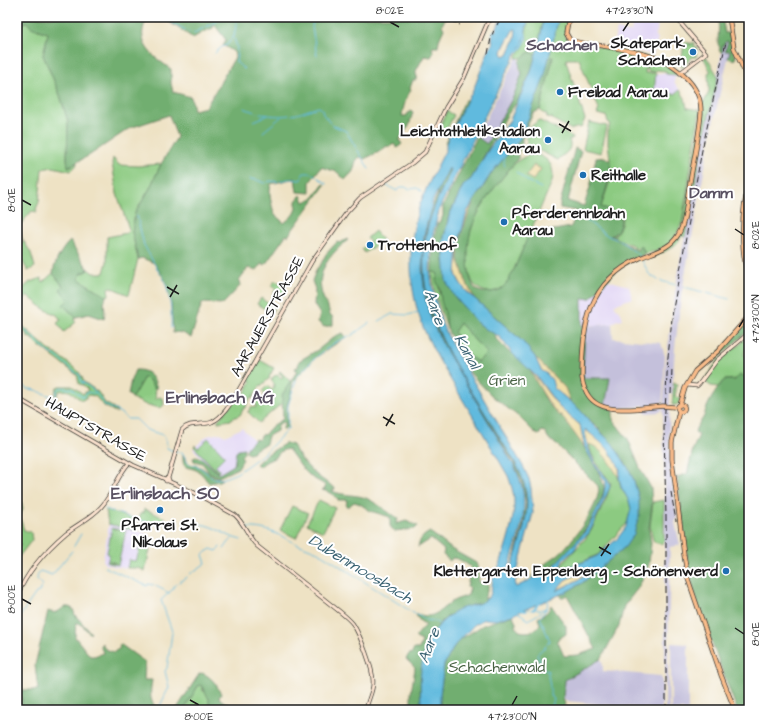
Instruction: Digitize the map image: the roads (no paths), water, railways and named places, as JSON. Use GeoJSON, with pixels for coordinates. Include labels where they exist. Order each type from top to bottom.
{"type":"FeatureCollection","features":[{"type":"Feature","properties":{"kind":"main road","name":"AARAUERSTRASSE"},"geometry":{"type":"LineString","coordinates":[[167,479],[176,454],[180,436],[184,428],[190,425],[214,421],[229,405],[314,256],[354,204],[360,198],[412,163],[425,152],[446,106],[464,78],[490,17]]}},
{"type":"Feature","properties":{"kind":"main road"},"geometry":{"type":"LineString","coordinates":[[569,17],[566,33],[569,39],[614,48],[651,57],[664,62],[682,71],[696,90],[700,100],[701,110],[681,229],[677,237],[670,244],[624,266],[607,282],[592,304],[586,321],[584,334],[582,378],[589,396],[597,403],[610,409],[619,410],[663,406],[679,408]]}},
{"type":"Feature","properties":{"kind":"main road"},"geometry":{"type":"LineString","coordinates":[[677,17],[706,53],[682,71]]}},
{"type":"Feature","properties":{"kind":"main road"},"geometry":{"type":"LineString","coordinates":[[729,18],[734,48],[749,82]]}},
{"type":"Feature","properties":{"kind":"main road"},"geometry":{"type":"LineString","coordinates":[[749,185],[745,200],[743,230],[746,266],[749,276]]}},
{"type":"Feature","properties":{"kind":"main road"},"geometry":{"type":"LineString","coordinates":[[735,710],[692,594],[686,567],[672,462],[672,450],[679,408],[687,385],[695,371],[718,351],[749,316]]}},
{"type":"Feature","properties":{"kind":"main road"},"geometry":{"type":"LineString","coordinates":[[687,385],[697,386],[717,360],[749,333]]}},
{"type":"Feature","properties":{"kind":"main road","name":"HAUPTSTRASSE"},"geometry":{"type":"LineString","coordinates":[[17,398],[129,463],[193,492],[229,512],[240,520],[256,546],[339,611],[353,625],[363,646],[373,676],[373,688],[366,710]]}},
{"type":"Feature","properties":{"kind":"main road"},"geometry":{"type":"LineString","coordinates":[[17,596],[27,576],[38,562],[67,533],[95,513],[105,503],[122,471],[129,463]]}},
{"type":"Feature","properties":{"kind":"water","name":"Aare"},"geometry":{"type":"Polygon","coordinates":[[[502,17],[529,17],[523,43],[515,55],[440,207],[433,234],[430,270],[433,291],[442,324],[455,350],[523,466],[529,479],[533,513],[516,576],[515,586],[516,587],[528,581],[541,572],[547,573],[552,571],[557,562],[583,534],[590,524],[603,497],[606,482],[585,448],[580,425],[559,407],[538,378],[512,353],[499,336],[487,330],[477,322],[454,296],[446,281],[443,242],[449,216],[463,186],[471,179],[489,149],[509,122],[531,72],[544,17],[559,17],[544,78],[518,142],[492,172],[467,212],[458,244],[456,274],[466,291],[523,342],[535,357],[541,370],[552,380],[554,388],[580,410],[612,443],[629,469],[634,481],[639,499],[639,516],[634,534],[625,547],[582,583],[566,592],[512,615],[496,620],[484,619],[474,625],[455,645],[444,665],[440,695],[440,710],[422,710],[420,681],[424,652],[437,628],[447,617],[460,609],[479,604],[490,596],[493,578],[500,564],[507,542],[514,509],[513,492],[508,476],[441,364],[426,334],[420,319],[412,286],[411,270],[412,236],[420,204],[446,149],[446,143],[467,100],[472,93],[489,49],[493,44],[492,38],[502,17]],[[516,29],[513,30],[502,51],[504,56],[508,54],[515,39],[516,29]],[[449,168],[433,200],[424,235],[422,269],[425,297],[432,322],[443,345],[513,464],[523,491],[523,516],[509,568],[510,570],[521,537],[527,510],[526,492],[522,476],[453,360],[441,336],[431,310],[425,284],[424,256],[428,226],[450,170],[449,168]],[[585,429],[585,434],[593,459],[607,479],[610,487],[589,533],[563,560],[559,569],[560,571],[566,567],[597,556],[617,539],[626,527],[631,509],[629,501],[621,487],[619,477],[620,470],[617,463],[607,448],[585,429]],[[587,573],[578,574],[565,580],[556,591],[578,580],[587,573]]]}},
{"type":"Feature","properties":{"kind":"waterway"},"geometry":{"type":"LineString","coordinates":[[171,22],[189,32],[194,33],[225,17]]}},
{"type":"Feature","properties":{"kind":"waterway"},"geometry":{"type":"LineString","coordinates":[[314,17],[312,27],[317,56]]}},
{"type":"Feature","properties":{"kind":"waterway"},"geometry":{"type":"LineString","coordinates":[[215,53],[227,45],[234,37],[237,19]]}},
{"type":"Feature","properties":{"kind":"waterway"},"geometry":{"type":"LineString","coordinates":[[493,35],[494,31]]}},
{"type":"Feature","properties":{"kind":"waterway"},"geometry":{"type":"LineString","coordinates":[[518,51],[524,43],[525,33]]}},
{"type":"Feature","properties":{"kind":"waterway"},"geometry":{"type":"LineString","coordinates":[[234,38],[237,47],[236,62],[244,69]]}},
{"type":"Feature","properties":{"kind":"waterway"},"geometry":{"type":"LineString","coordinates":[[292,115],[319,107],[322,109],[323,114],[330,123]]}},
{"type":"Feature","properties":{"kind":"waterway"},"geometry":{"type":"LineString","coordinates":[[244,108],[257,113]]}},
{"type":"Feature","properties":{"kind":"waterway"},"geometry":{"type":"LineString","coordinates":[[260,114],[278,116],[289,115]]}},
{"type":"Feature","properties":{"kind":"waterway"},"geometry":{"type":"LineString","coordinates":[[254,121],[268,115]]}},
{"type":"Feature","properties":{"kind":"waterway"},"geometry":{"type":"LineString","coordinates":[[263,132],[281,117]]}},
{"type":"Feature","properties":{"kind":"waterway"},"geometry":{"type":"LineString","coordinates":[[332,125],[346,131],[369,169]]}},
{"type":"Feature","properties":{"kind":"waterway"},"geometry":{"type":"LineString","coordinates":[[504,157],[505,166]]}},
{"type":"Feature","properties":{"kind":"waterway"},"geometry":{"type":"LineString","coordinates":[[516,172],[527,181],[541,188]]}},
{"type":"Feature","properties":{"kind":"waterway"},"geometry":{"type":"LineString","coordinates":[[302,176],[304,173],[311,173]]}},
{"type":"Feature","properties":{"kind":"waterway"},"geometry":{"type":"LineString","coordinates":[[313,174],[327,184]]}},
{"type":"Feature","properties":{"kind":"waterway"},"geometry":{"type":"LineString","coordinates":[[280,181],[290,179],[300,180],[302,178]]}},
{"type":"Feature","properties":{"kind":"waterway"},"geometry":{"type":"LineString","coordinates":[[250,179],[266,183]]}},
{"type":"Feature","properties":{"kind":"waterway"},"geometry":{"type":"LineString","coordinates":[[268,182],[278,182]]}},
{"type":"Feature","properties":{"kind":"waterway"},"geometry":{"type":"LineString","coordinates":[[384,184],[397,191],[401,187],[409,189]]}},
{"type":"Feature","properties":{"kind":"waterway"},"geometry":{"type":"LineString","coordinates":[[411,189],[417,188],[421,191]]}},
{"type":"Feature","properties":{"kind":"waterway"},"geometry":{"type":"LineString","coordinates":[[579,215],[608,236],[621,241],[640,256]]}},
{"type":"Feature","properties":{"kind":"waterway"},"geometry":{"type":"LineString","coordinates":[[137,216],[144,245],[160,274]]}},
{"type":"Feature","properties":{"kind":"waterway"},"geometry":{"type":"LineString","coordinates":[[642,260],[649,274],[658,280]]}},
{"type":"Feature","properties":{"kind":"waterway"},"geometry":{"type":"LineString","coordinates":[[162,275],[170,301],[171,328]]}},
{"type":"Feature","properties":{"kind":"waterway"},"geometry":{"type":"LineString","coordinates":[[661,281],[676,285]]}},
{"type":"Feature","properties":{"kind":"waterway"},"geometry":{"type":"LineString","coordinates":[[684,287],[729,299]]}},
{"type":"Feature","properties":{"kind":"waterway"},"geometry":{"type":"LineString","coordinates":[[379,321],[392,314],[408,315],[418,312]]}},
{"type":"Feature","properties":{"kind":"waterway"},"geometry":{"type":"LineString","coordinates":[[17,322],[49,353],[56,356],[80,375],[81,382],[96,392]]}},
{"type":"Feature","properties":{"kind":"waterway"},"geometry":{"type":"LineString","coordinates":[[351,336],[369,323]]}},
{"type":"Feature","properties":{"kind":"waterway"},"geometry":{"type":"LineString","coordinates":[[56,395],[57,390],[62,388],[72,388],[84,397],[87,392],[96,393],[105,405],[119,412],[128,419],[136,419],[147,430],[163,435],[167,448],[173,451],[182,452],[189,464],[200,467],[212,478],[222,479],[237,473],[258,458],[267,451],[288,429],[288,406],[297,377],[313,360],[334,343],[349,336]]}},
{"type":"Feature","properties":{"kind":"waterway"},"geometry":{"type":"LineString","coordinates":[[17,384],[22,385],[27,389],[54,396]]}},
{"type":"Feature","properties":{"kind":"waterway","name":"Dubenmoosbach"},"geometry":{"type":"LineString","coordinates":[[105,509],[138,520]]}},
{"type":"Feature","properties":{"kind":"waterway","name":"Dubenmoosbach"},"geometry":{"type":"LineString","coordinates":[[139,520],[152,524],[163,525]]}},
{"type":"Feature","properties":{"kind":"waterway","name":"Dubenmoosbach"},"geometry":{"type":"LineString","coordinates":[[166,520],[170,522],[179,521]]}},
{"type":"Feature","properties":{"kind":"waterway","name":"Dubenmoosbach"},"geometry":{"type":"LineString","coordinates":[[183,521],[211,527],[241,540]]}},
{"type":"Feature","properties":{"kind":"waterway","name":"Dubenmoosbach"},"geometry":{"type":"LineString","coordinates":[[247,528],[266,530],[293,542]]}},
{"type":"Feature","properties":{"kind":"waterway","name":"Dubenmoosbach"},"geometry":{"type":"LineString","coordinates":[[74,546],[81,534]]}},
{"type":"Feature","properties":{"kind":"waterway"},"geometry":{"type":"LineString","coordinates":[[224,549],[232,539]]}},
{"type":"Feature","properties":{"kind":"waterway","name":"Dubenmoosbach"},"geometry":{"type":"LineString","coordinates":[[295,543],[318,552],[415,614]]}},
{"type":"Feature","properties":{"kind":"waterway"},"geometry":{"type":"LineString","coordinates":[[190,574],[206,563],[203,555],[206,552],[211,549],[217,551],[220,547]]}},
{"type":"Feature","properties":{"kind":"waterway","name":"Dubenmoosbach"},"geometry":{"type":"LineString","coordinates":[[20,616],[36,593],[39,592],[42,585],[37,580],[39,572],[52,575],[72,551]]}},
{"type":"Feature","properties":{"kind":"waterway"},"geometry":{"type":"LineString","coordinates":[[105,567],[147,586],[148,584],[154,585],[169,593]]}},
{"type":"Feature","properties":{"kind":"waterway"},"geometry":{"type":"LineString","coordinates":[[179,582],[187,577]]}},
{"type":"Feature","properties":{"kind":"waterway"},"geometry":{"type":"LineString","coordinates":[[172,631],[161,600],[174,588],[174,586]]}},
{"type":"Feature","properties":{"kind":"waterway"},"geometry":{"type":"LineString","coordinates":[[547,644],[550,641],[540,618],[547,608],[548,599]]}},
{"type":"Feature","properties":{"kind":"waterway"},"geometry":{"type":"LineString","coordinates":[[533,610],[539,603]]}},
{"type":"Feature","properties":{"kind":"waterway"},"geometry":{"type":"LineString","coordinates":[[530,610],[535,608]]}},
{"type":"Feature","properties":{"kind":"waterway"},"geometry":{"type":"LineString","coordinates":[[517,612],[524,616],[527,620],[546,608],[540,610],[534,609]]}},
{"type":"Feature","properties":{"kind":"waterway"},"geometry":{"type":"LineString","coordinates":[[519,610],[526,611]]}},
{"type":"Feature","properties":{"kind":"waterway","name":"Dubenmoosbach"},"geometry":{"type":"LineString","coordinates":[[416,614],[426,620],[434,621],[439,624]]}},
{"type":"Feature","properties":{"kind":"waterway","name":"Dubenmoosbach"},"geometry":{"type":"LineString","coordinates":[[17,625],[19,619]]}},
{"type":"Feature","properties":{"kind":"waterway"},"geometry":{"type":"LineString","coordinates":[[153,710],[155,706],[160,706],[169,687],[165,671],[167,668],[172,633]]}},
{"type":"Feature","properties":{"kind":"waterway"},"geometry":{"type":"LineString","coordinates":[[540,661],[537,654],[546,646]]}},
{"type":"Feature","properties":{"kind":"waterway"},"geometry":{"type":"LineString","coordinates":[[541,663],[544,669],[548,671],[550,695],[554,699],[551,710]]}},
{"type":"Feature","properties":{"kind":"waterway","name":"Dubenmoosbach"},"geometry":{"type":"LineString","coordinates":[[17,677],[17,683]]}},
{"type":"Feature","properties":{"kind":"railway"},"geometry":{"type":"LineString","coordinates":[[497,25],[501,17]]}},
{"type":"Feature","properties":{"kind":"railway"},"geometry":{"type":"LineString","coordinates":[[451,20],[460,25]]}},
{"type":"Feature","properties":{"kind":"railway"},"geometry":{"type":"LineString","coordinates":[[488,54],[494,30]]}},
{"type":"Feature","properties":{"kind":"railway"},"geometry":{"type":"LineString","coordinates":[[666,710],[666,517],[664,428],[668,357],[673,309],[702,150],[726,42]]}},
{"type":"Feature","properties":{"kind":"railway"},"geometry":{"type":"LineString","coordinates":[[671,394],[672,368]]}},
{"type":"Feature","properties":{"kind":"railway"},"geometry":{"type":"LineString","coordinates":[[671,492],[676,521]]}},
{"type":"Feature","properties":{"kind":"place","name":"Skatepark Schachen"},"geometry":{"type":"Point","coordinates":[693,52]}},
{"type":"Feature","properties":{"kind":"place","name":"Freibad Aarau"},"geometry":{"type":"Point","coordinates":[560,92]}},
{"type":"Feature","properties":{"kind":"place","name":"Leichtathletikstadion Aarau"},"geometry":{"type":"Point","coordinates":[548,140]}},
{"type":"Feature","properties":{"kind":"place","name":"Reithalle"},"geometry":{"type":"Point","coordinates":[583,175]}},
{"type":"Feature","properties":{"kind":"place","name":"Pferderennbahn Aarau"},"geometry":{"type":"Point","coordinates":[504,222]}},
{"type":"Feature","properties":{"kind":"place","name":"Trottenhof"},"geometry":{"type":"Point","coordinates":[370,245]}},
{"type":"Feature","properties":{"kind":"place","name":"Pfarrei St. Nikolaus"},"geometry":{"type":"Point","coordinates":[160,510]}},
{"type":"Feature","properties":{"kind":"place","name":"Klettergarten Eppenberg - Schönenwerd"},"geometry":{"type":"Point","coordinates":[726,571]}},
{"type":"Feature","properties":{"kind":"district","name":"Schachen"},"geometry":{"type":"Point","coordinates":[562,44]}},
{"type":"Feature","properties":{"kind":"district","name":"Damm"},"geometry":{"type":"Point","coordinates":[711,192]}},
{"type":"Feature","properties":{"kind":"district","name":"Erlinsbach AG"},"geometry":{"type":"Point","coordinates":[220,397]}},
{"type":"Feature","properties":{"kind":"district","name":"Erlinsbach SO"},"geometry":{"type":"Point","coordinates":[165,493]}},
{"type":"Feature","properties":{"kind":"water label","name":"Kanal"},"geometry":{"type":"Point","coordinates":[468,351]}},
{"type":"Feature","properties":{"kind":"park label","name":"Grien"},"geometry":{"type":"Point","coordinates":[507,380]}},
{"type":"Feature","properties":{"kind":"park label","name":"Schachenwald"},"geometry":{"type":"Point","coordinates":[497,667]}}]}
